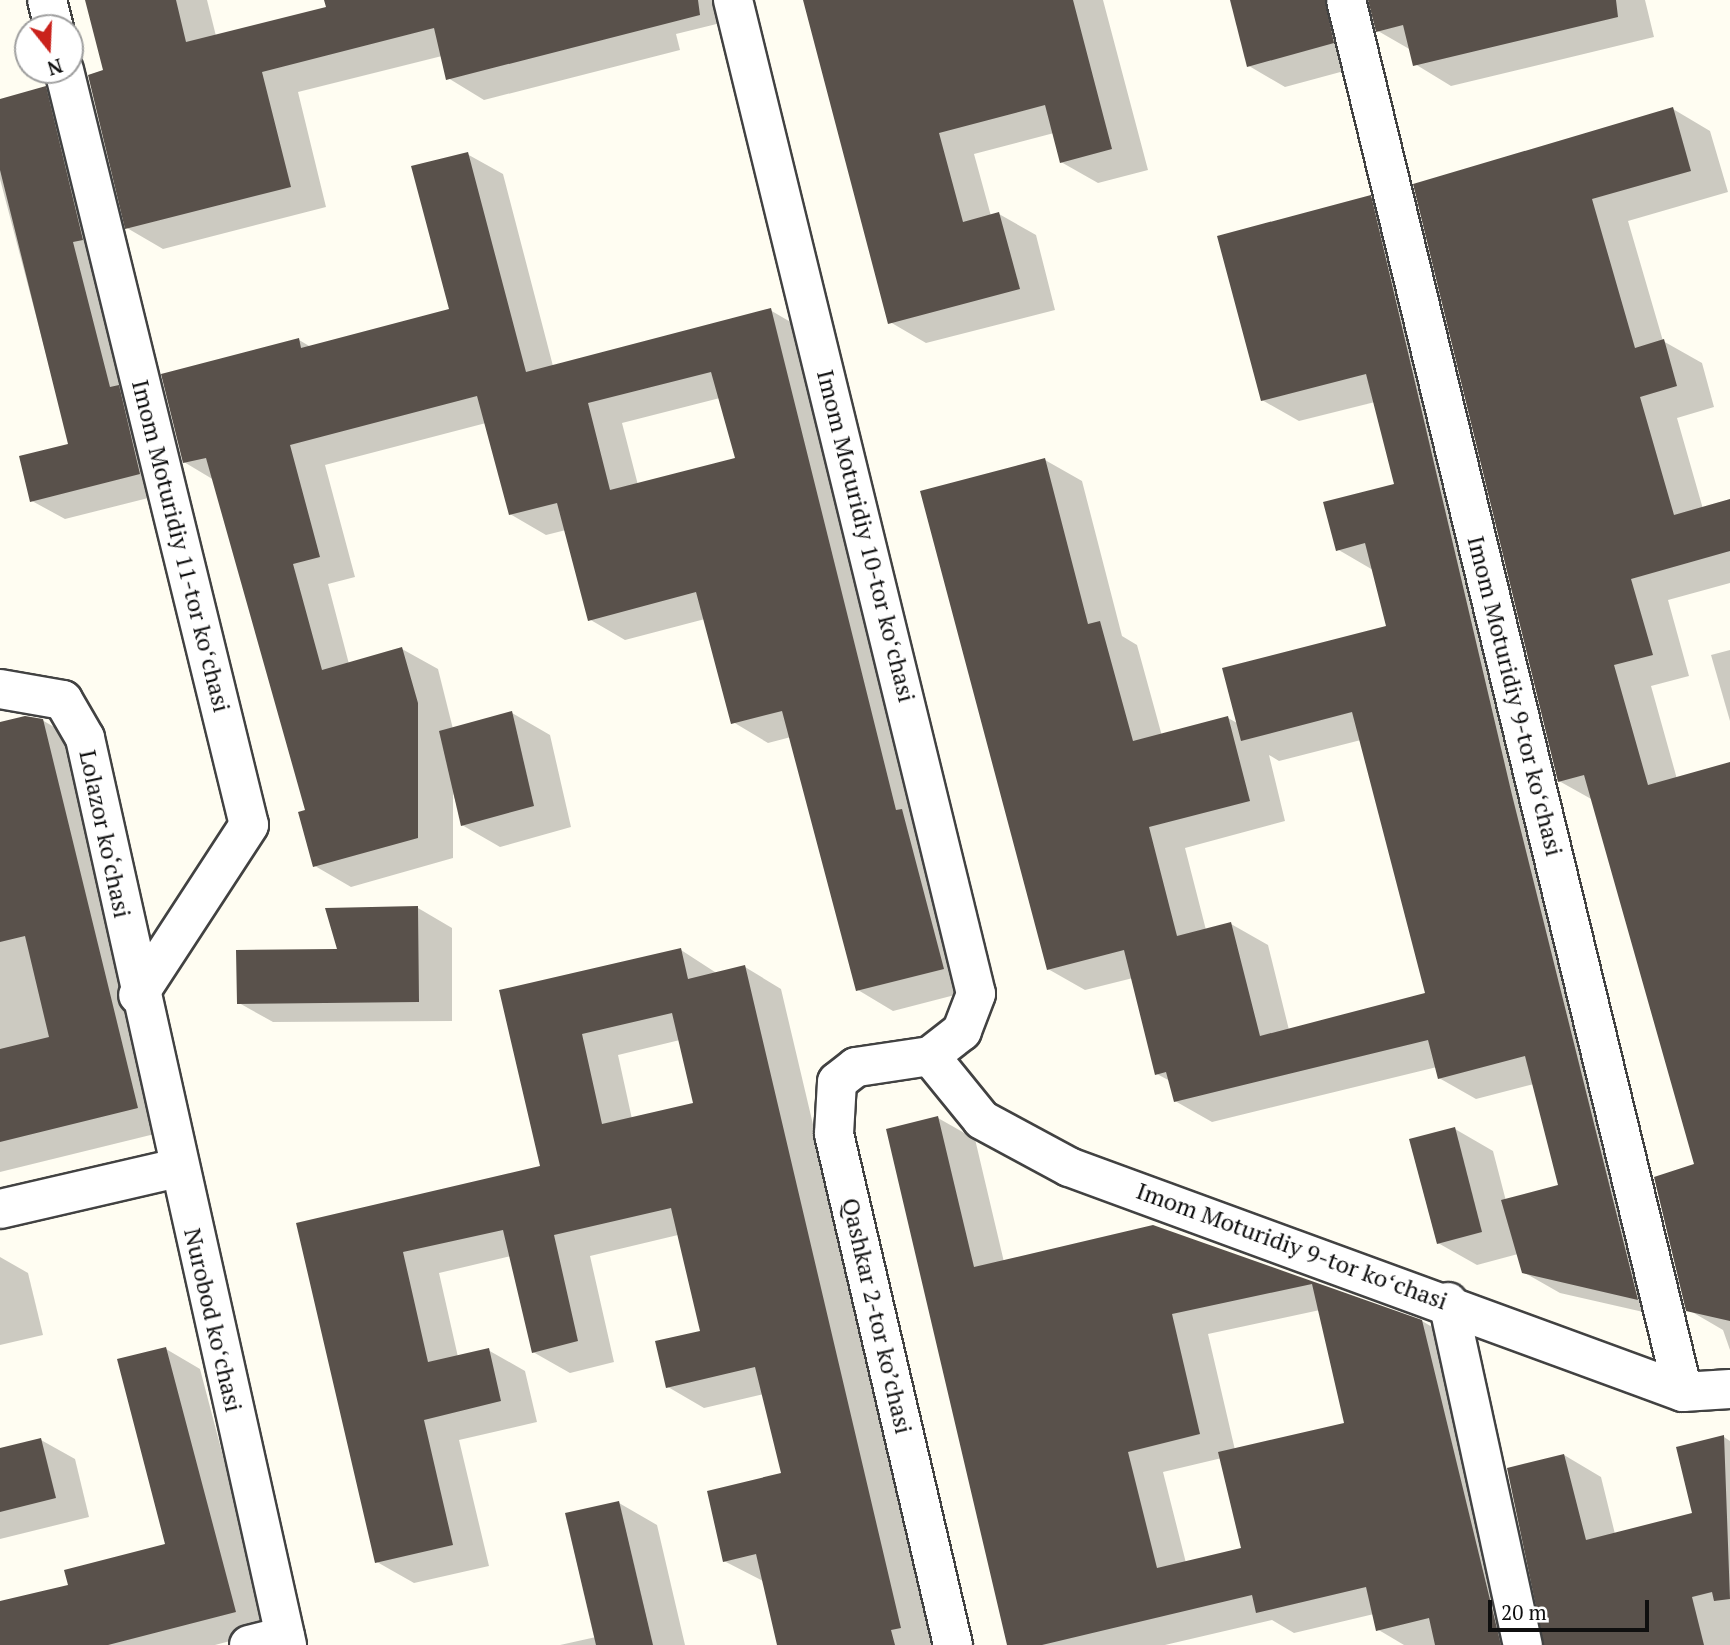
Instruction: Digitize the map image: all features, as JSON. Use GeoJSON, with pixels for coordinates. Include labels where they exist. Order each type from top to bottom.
{"type":"FeatureCollection","features":[{"type":"Feature","properties":{"kind":"street","name":"Imom Moturidiy 10-tor koʻchasi"},"geometry":{"type":"LineString","coordinates":[[733,0],[976,994],[961,1031],[930,1056]]}},
{"type":"Feature","properties":{"kind":"street","name":"Imom Moturidiy 9-tor koʻchasi"},"geometry":{"type":"LineString","coordinates":[[1346,0],[1683,1392]]}},
{"type":"Feature","properties":{"kind":"street","name":"Imom Moturidiy 11-tor koʻchasi"},"geometry":{"type":"LineString","coordinates":[[67,84],[249,825],[138,995]]}},
{"type":"Feature","properties":{"kind":"street","name":"Lolazor ko‘chasi"},"geometry":{"type":"LineString","coordinates":[[0,690],[62,700],[85,738],[138,995]]}},
{"type":"Feature","properties":{"kind":"street","name":"Nurobod koʻchasi"},"geometry":{"type":"LineString","coordinates":[[138,995],[178,1168],[273,1642]]}},
{"type":"Feature","properties":{"kind":"street","name":"Imom Moturidiy 9-tor koʻchasi"},"geometry":{"type":"LineString","coordinates":[[930,1056],[982,1120],[1069,1167],[1448,1302],[1683,1392],[1730,1389]]}},
{"type":"Feature","properties":{"kind":"street","name":"Qashkar 2-tor koʼchasi"},"geometry":{"type":"LineString","coordinates":[[930,1056],[856,1067],[838,1082],[834,1134],[953,1645]]}},
{"type":"Feature","properties":{"kind":"street"},"geometry":{"type":"LineString","coordinates":[[0,1209],[178,1168]]}},
{"type":"Feature","properties":{"kind":"street"},"geometry":{"type":"LineString","coordinates":[[1448,1302],[1523,1645]]}},
{"type":"Feature","properties":{"kind":"building"},"geometry":{"type":"Polygon","coordinates":[[[85,0],[176,0],[186,42],[326,7],[324,0],[698,0],[700,15],[446,80],[434,28],[262,72],[291,187],[125,229],[88,75],[103,70],[85,0]]]}},
{"type":"Feature","properties":{"kind":"building"},"geometry":{"type":"Polygon","coordinates":[[[803,0],[1073,0],[1112,149],[1060,163],[1045,105],[939,133],[963,222],[999,212],[1020,289],[888,324],[803,0]]]}},
{"type":"Feature","properties":{"kind":"building"},"geometry":{"type":"Polygon","coordinates":[[[1230,0],[1325,0],[1334,43],[1247,67],[1230,0]]]}},
{"type":"Feature","properties":{"kind":"building"},"geometry":{"type":"Polygon","coordinates":[[[1368,0],[1616,0],[1618,17],[1413,66],[1403,25],[1376,32],[1368,0]]]}},
{"type":"Feature","properties":{"kind":"building"},"geometry":{"type":"Polygon","coordinates":[[[46,86],[83,240],[73,242],[110,387],[119,385],[140,474],[30,502],[19,456],[68,444],[0,170],[0,99],[46,86]]]}},
{"type":"Feature","properties":{"kind":"building"},"geometry":{"type":"Polygon","coordinates":[[[1673,107],[1691,171],[1592,199],[1635,348],[1664,339],[1677,386],[1640,397],[1674,515],[1730,499],[1730,551],[1631,579],[1653,655],[1614,665],[1648,785],[1730,762],[1730,1321],[1686,1311],[1654,1177],[1694,1164],[1584,775],[1558,782],[1413,184],[1673,107]]]}},
{"type":"Feature","properties":{"kind":"building"},"geometry":{"type":"Polygon","coordinates":[[[468,152],[526,372],[771,308],[896,810],[902,809],[944,969],[856,991],[782,711],[731,724],[696,592],[588,621],[557,503],[509,515],[477,396],[290,445],[320,557],[293,564],[322,670],[402,647],[418,703],[418,838],[313,867],[298,812],[305,810],[206,458],[183,463],[161,374],[299,338],[301,348],[449,309],[411,166],[468,152]],[[711,372],[588,403],[610,490],[735,458],[711,372]]]}},
{"type":"Feature","properties":{"kind":"building"},"geometry":{"type":"Polygon","coordinates":[[[1371,195],[1512,795],[1638,1300],[1522,1273],[1501,1200],[1558,1185],[1525,1056],[1438,1079],[1428,1040],[1174,1102],[1166,1072],[1155,1075],[1124,950],[1047,970],[920,491],[1045,458],[1088,624],[1100,621],[1133,741],[1228,716],[1250,801],[1149,827],[1177,936],[1231,922],[1260,1036],[1425,993],[1352,712],[1241,741],[1222,668],[1386,626],[1365,543],[1336,551],[1323,502],[1394,484],[1366,374],[1261,401],[1217,236],[1371,195]]]}},
{"type":"Feature","properties":{"kind":"building"},"geometry":{"type":"Polygon","coordinates":[[[512,711],[534,806],[461,826],[439,731],[512,711]]]}},
{"type":"Feature","properties":{"kind":"building"},"geometry":{"type":"Polygon","coordinates":[[[25,716],[43,719],[138,1108],[0,1142],[0,1049],[49,1037],[25,936],[0,942],[0,722],[25,716]]]}},
{"type":"Feature","properties":{"kind":"building"},"geometry":{"type":"Polygon","coordinates":[[[418,906],[419,1002],[237,1004],[236,950],[337,949],[325,908],[418,906]]]}},
{"type":"Feature","properties":{"kind":"building"},"geometry":{"type":"Polygon","coordinates":[[[681,948],[688,979],[745,965],[901,1628],[891,1630],[895,1645],[777,1645],[756,1554],[723,1562],[707,1491],[781,1473],[755,1367],[666,1388],[655,1341],[700,1331],[671,1208],[554,1235],[578,1341],[532,1353],[503,1230],[403,1252],[428,1362],[489,1348],[501,1401],[424,1420],[453,1545],[375,1563],[296,1223],[540,1166],[499,990],[681,948]],[[672,1013],[582,1034],[602,1124],[693,1103],[672,1013]]]}},
{"type":"Feature","properties":{"kind":"building"},"geometry":{"type":"Polygon","coordinates":[[[938,1116],[974,1267],[1153,1225],[1422,1320],[1501,1645],[1435,1645],[1429,1618],[1376,1631],[1366,1587],[1256,1613],[1252,1595],[1042,1645],[1007,1645],[886,1129],[938,1116]],[[1312,1284],[1172,1314],[1200,1434],[1128,1452],[1157,1568],[1241,1548],[1218,1452],[1344,1423],[1312,1284]]]}},
{"type":"Feature","properties":{"kind":"building"},"geometry":{"type":"Polygon","coordinates":[[[1455,1127],[1482,1232],[1437,1244],[1409,1139],[1455,1127]]]}},
{"type":"Feature","properties":{"kind":"building"},"geometry":{"type":"Polygon","coordinates":[[[166,1347],[236,1612],[108,1645],[0,1645],[0,1601],[68,1585],[64,1570],[165,1544],[117,1359],[166,1347]]]}},
{"type":"Feature","properties":{"kind":"building"},"geometry":{"type":"Polygon","coordinates":[[[1724,1435],[1730,1599],[1714,1601],[1712,1592],[1692,1597],[1704,1645],[1544,1645],[1507,1468],[1564,1454],[1586,1540],[1692,1513],[1676,1447],[1724,1435]]]}},
{"type":"Feature","properties":{"kind":"building"},"geometry":{"type":"Polygon","coordinates":[[[41,1438],[56,1498],[0,1512],[0,1448],[41,1438]]]}},
{"type":"Feature","properties":{"kind":"building"},"geometry":{"type":"Polygon","coordinates":[[[619,1501],[653,1645],[596,1645],[565,1513],[619,1501]]]}}]}
